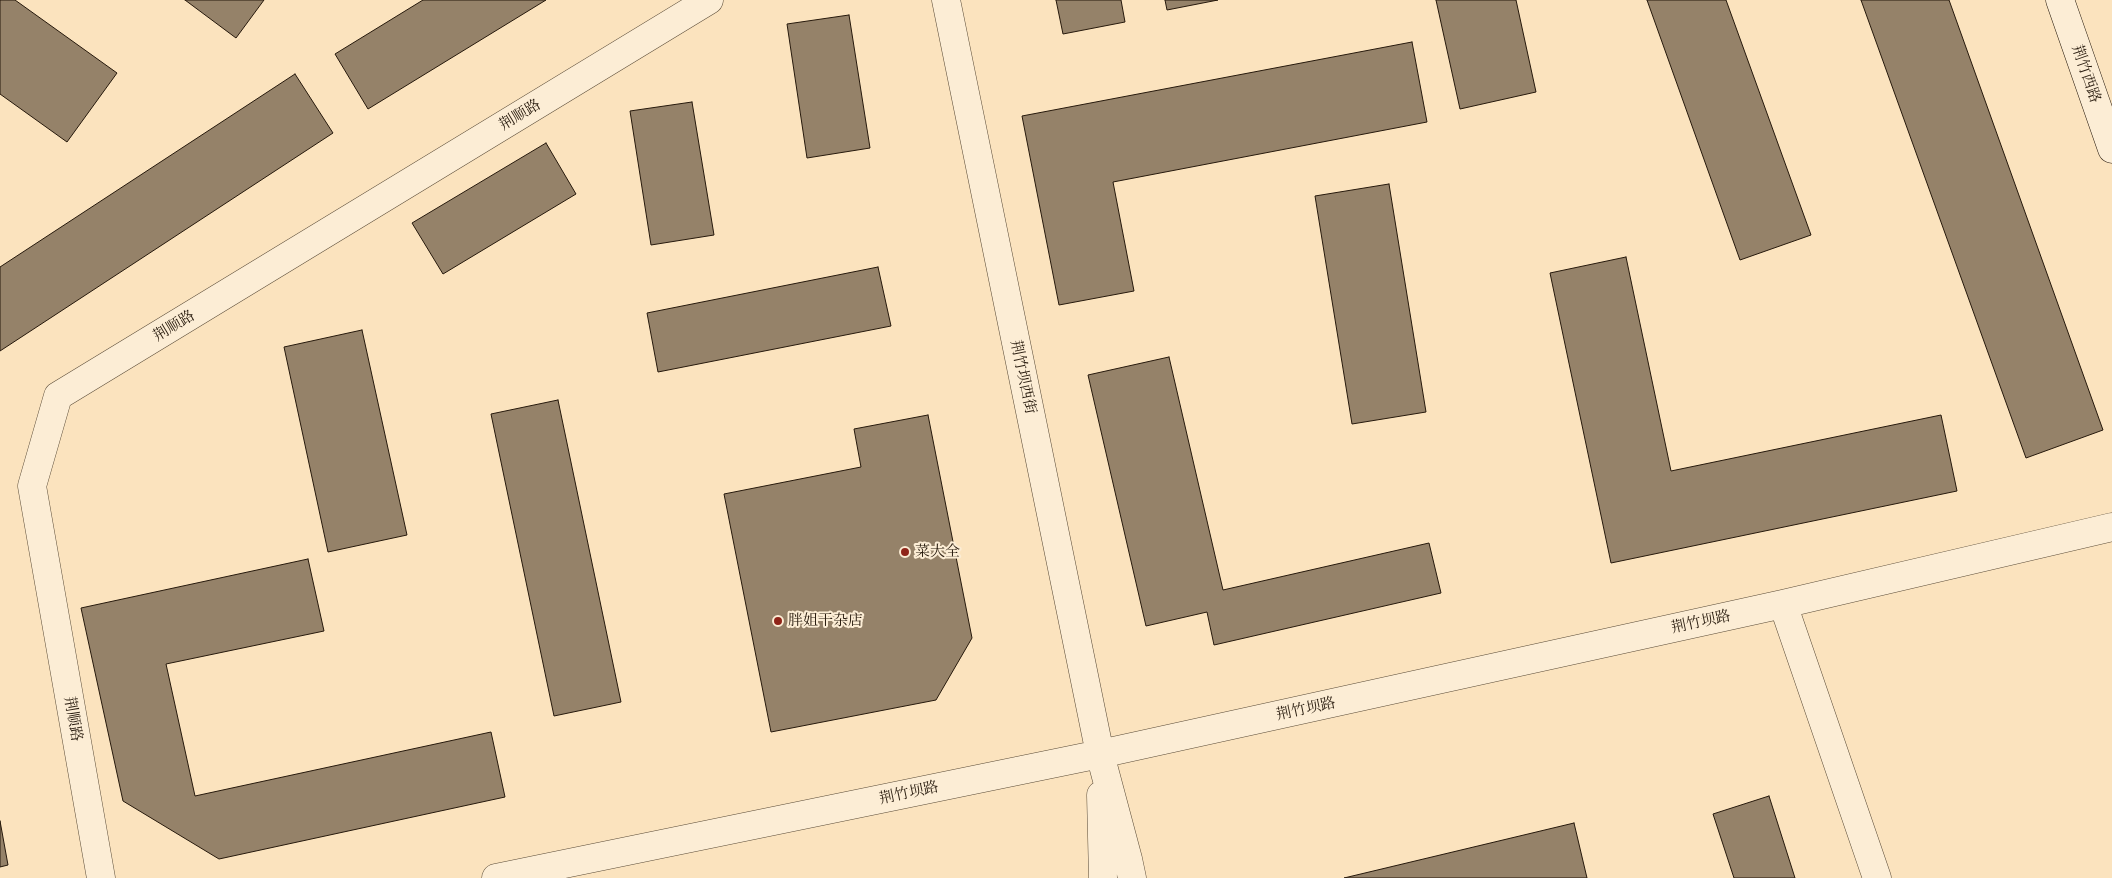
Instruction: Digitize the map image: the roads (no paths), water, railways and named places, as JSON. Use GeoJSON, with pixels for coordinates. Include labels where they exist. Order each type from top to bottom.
{"type":"FeatureCollection","features":[{"type":"Feature","properties":{"kind":"street","name":"荆顺路"},"geometry":{"type":"LineString","coordinates":[[102,878],[32,486],[58,396],[709,0]]}},
{"type":"Feature","properties":{"kind":"street","name":"荆竹坝西街"},"geometry":{"type":"LineString","coordinates":[[946,0],[1100,754]]}},
{"type":"Feature","properties":{"kind":"street","name":"荆竹西路"},"geometry":{"type":"LineString","coordinates":[[2060,0],[2112,149]]}},
{"type":"Feature","properties":{"kind":"street","name":"荆竹坝路"},"geometry":{"type":"LineString","coordinates":[[496,878],[1100,754],[1783,604],[2112,527]]}},
{"type":"Feature","properties":{"kind":"street"},"geometry":{"type":"LineString","coordinates":[[1783,604],[1877,878]]}},
{"type":"Feature","properties":{"kind":"street"},"geometry":{"type":"LineString","coordinates":[[1100,754],[1103,878]]}},
{"type":"Feature","properties":{"kind":"street"},"geometry":{"type":"LineString","coordinates":[[1100,754],[1132,878]]}},
{"type":"Feature","properties":{"kind":"place","name":"菜大全"},"geometry":{"type":"Point","coordinates":[905,552]}},
{"type":"Feature","properties":{"kind":"place","name":"胖姐干杂店"},"geometry":{"type":"Point","coordinates":[778,621]}}]}
